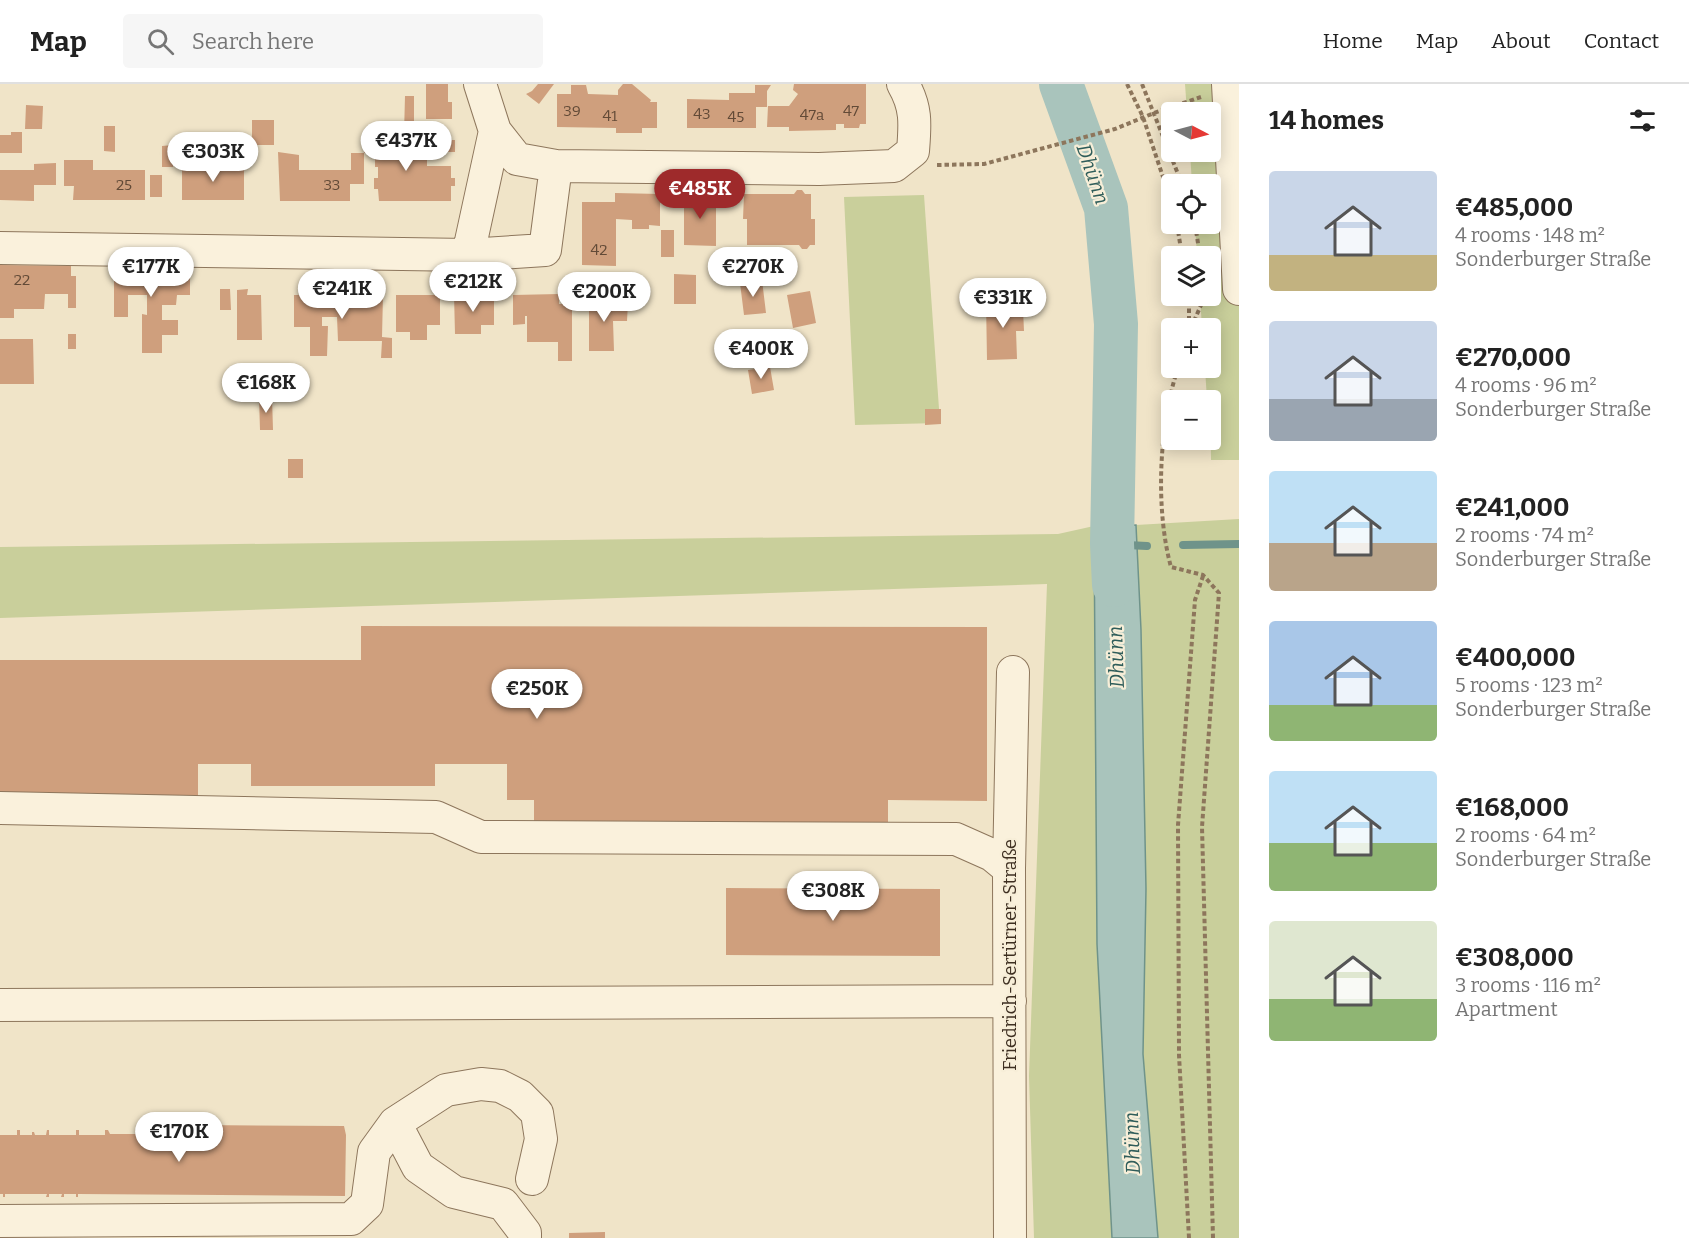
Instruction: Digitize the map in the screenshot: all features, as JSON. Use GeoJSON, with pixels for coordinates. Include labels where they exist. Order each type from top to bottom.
{"type":"FeatureCollection","features":[{"type":"Feature","properties":{"kind":"street"},"geometry":{"type":"LineString","coordinates":[[480,84],[495,131],[517,159],[556,166],[819,169],[894,166],[913,151],[915,118],[909,94],[903,84]]}},
{"type":"Feature","properties":{"kind":"street"},"geometry":{"type":"LineString","coordinates":[[1232,92],[1239,290]]}},
{"type":"Feature","properties":{"kind":"street"},"geometry":{"type":"LineString","coordinates":[[468,255],[495,131]]}},
{"type":"Feature","properties":{"kind":"street"},"geometry":{"type":"LineString","coordinates":[[0,248],[468,255],[545,250],[556,166]]}},
{"type":"Feature","properties":{"kind":"street","name":"Friedrich-Sertürner-Straße"},"geometry":{"type":"LineString","coordinates":[[1010,1238],[1010,869],[1013,672]]}},
{"type":"Feature","properties":{"kind":"street"},"geometry":{"type":"LineString","coordinates":[[0,808],[436,817],[481,837],[956,839],[992,855],[1010,869]]}},
{"type":"Feature","properties":{"kind":"street"},"geometry":{"type":"LineString","coordinates":[[0,1005],[1010,1001]]}},
{"type":"Feature","properties":{"kind":"street"},"geometry":{"type":"LineString","coordinates":[[0,1221],[351,1219],[368,1204],[374,1152],[395,1123],[446,1090],[481,1084],[500,1086],[520,1096],[537,1113],[542,1139],[532,1179],[525,1235]]}},
{"type":"Feature","properties":{"kind":"street"},"geometry":{"type":"LineString","coordinates":[[395,1123],[418,1167],[454,1192],[503,1204],[525,1235]]}},
{"type":"Feature","properties":{"kind":"street"},"geometry":{"type":"LineString","coordinates":[[503,1204],[532,1179]]}},
{"type":"Feature","properties":{"kind":"path"},"geometry":{"type":"LineString","coordinates":[[1127,84],[1143,117],[1162,174]]}},
{"type":"Feature","properties":{"kind":"path"},"geometry":{"type":"LineString","coordinates":[[1142,84],[1178,174]]}},
{"type":"Feature","properties":{"kind":"path"},"geometry":{"type":"LineString","coordinates":[[984,164],[1116,129],[1200,97],[1232,92]]}},
{"type":"Feature","properties":{"kind":"path"},"geometry":{"type":"LineString","coordinates":[[1174,378],[1161,447],[1164,542],[1171,567],[1203,575],[1219,593],[1202,827],[1213,1238]]}},
{"type":"Feature","properties":{"kind":"path"},"geometry":{"type":"LineString","coordinates":[[1189,1238],[1179,1055],[1178,825],[1196,600],[1203,575]]}},
{"type":"Feature","properties":{"kind":"green space"},"geometry":{"type":"Polygon","coordinates":[[[1185,84],[1239,84],[1239,460],[1211,460],[1211,450],[1221,450],[1221,390],[1206,390],[1206,378],[1221,378],[1221,318],[1201,318],[1201,306],[1221,306],[1221,246],[1196,246],[1196,234],[1221,234],[1221,174],[1191,174],[1191,162],[1221,162],[1221,102],[1186,102],[1185,84]]]}},
{"type":"Feature","properties":{"kind":"green space"},"geometry":{"type":"Polygon","coordinates":[[[924,195],[940,423],[855,425],[844,197],[924,195]]]}},
{"type":"Feature","properties":{"kind":"green space"},"geometry":{"type":"Polygon","coordinates":[[[1239,519],[1239,1238],[1158,1238],[1143,1054],[1146,889],[1141,630],[1136,525],[1239,519]]]}},
{"type":"Feature","properties":{"kind":"green space"},"geometry":{"type":"Polygon","coordinates":[[[1094,526],[1097,944],[1112,1238],[1034,1238],[1029,1076],[1047,584],[0,618],[0,547],[1058,534],[1094,526]]]}},
{"type":"Feature","properties":{"kind":"water"},"geometry":{"type":"Polygon","coordinates":[[[1136,525],[1141,630],[1146,889],[1143,1054],[1158,1238],[1112,1238],[1097,944],[1094,526],[1136,525]]]}},
{"type":"Feature","properties":{"kind":"building"},"geometry":{"type":"Polygon","coordinates":[[[426,84],[448,84],[448,102],[452,102],[452,119],[426,119],[426,84]]]}},
{"type":"Feature","properties":{"kind":"building"},"geometry":{"type":"Polygon","coordinates":[[[538,84],[554,84],[539,104],[526,94],[538,84]]]}},
{"type":"Feature","properties":{"kind":"building"},"geometry":{"type":"Polygon","coordinates":[[[623,84],[632,84],[651,100],[650,102],[657,102],[657,128],[642,128],[642,133],[616,133],[616,128],[557,127],[557,94],[571,94],[571,85],[586,85],[588,94],[618,95],[618,90],[623,84]]]}},
{"type":"Feature","properties":{"kind":"building"},"geometry":{"type":"Polygon","coordinates":[[[794,84],[866,84],[866,124],[860,124],[859,128],[844,128],[844,124],[836,124],[836,130],[789,131],[789,127],[767,127],[768,106],[789,106],[798,94],[793,90],[794,84]]]}},
{"type":"Feature","properties":{"kind":"building"},"geometry":{"type":"Polygon","coordinates":[[[755,85],[771,85],[767,91],[767,107],[756,107],[756,128],[687,128],[687,99],[729,100],[729,93],[755,93],[755,85]]]}},
{"type":"Feature","properties":{"kind":"building"},"geometry":{"type":"Polygon","coordinates":[[[405,96],[414,96],[414,134],[404,134],[405,96]]]}},
{"type":"Feature","properties":{"kind":"building"},"geometry":{"type":"Polygon","coordinates":[[[26,105],[43,106],[42,129],[25,129],[26,105]]]}},
{"type":"Feature","properties":{"kind":"building"},"geometry":{"type":"Polygon","coordinates":[[[252,120],[274,120],[274,145],[252,145],[252,120]]]}},
{"type":"Feature","properties":{"kind":"building"},"geometry":{"type":"Polygon","coordinates":[[[104,126],[115,126],[115,152],[104,151],[104,126]]]}},
{"type":"Feature","properties":{"kind":"building"},"geometry":{"type":"Polygon","coordinates":[[[11,132],[22,132],[22,153],[0,153],[0,135],[11,135],[11,132]]]}},
{"type":"Feature","properties":{"kind":"building"},"geometry":{"type":"Polygon","coordinates":[[[364,134],[402,134],[402,153],[427,155],[427,166],[451,166],[451,178],[455,178],[455,186],[451,186],[451,201],[379,201],[378,189],[374,189],[374,178],[378,178],[375,153],[364,153],[364,134]]]}},
{"type":"Feature","properties":{"kind":"building"},"geometry":{"type":"Polygon","coordinates":[[[437,140],[455,140],[455,152],[437,152],[437,140]]]}},
{"type":"Feature","properties":{"kind":"building"},"geometry":{"type":"Polygon","coordinates":[[[173,145],[173,167],[162,167],[162,146],[173,145]]]}},
{"type":"Feature","properties":{"kind":"building"},"geometry":{"type":"Polygon","coordinates":[[[278,152],[299,155],[299,170],[351,170],[351,153],[364,153],[364,184],[350,184],[350,201],[280,201],[278,152]]]}},
{"type":"Feature","properties":{"kind":"building"},"geometry":{"type":"Polygon","coordinates":[[[217,158],[227,158],[227,167],[244,167],[244,200],[182,200],[182,167],[217,167],[217,158]]]}},
{"type":"Feature","properties":{"kind":"building"},"geometry":{"type":"Polygon","coordinates":[[[64,160],[93,160],[93,170],[145,170],[145,200],[73,200],[74,186],[64,186],[64,160]]]}},
{"type":"Feature","properties":{"kind":"building"},"geometry":{"type":"Polygon","coordinates":[[[56,163],[56,185],[34,185],[34,201],[0,200],[0,170],[34,170],[34,164],[56,163]]]}},
{"type":"Feature","properties":{"kind":"building"},"geometry":{"type":"Polygon","coordinates":[[[150,175],[162,175],[162,197],[150,197],[150,175]]]}},
{"type":"Feature","properties":{"kind":"building"},"geometry":{"type":"Polygon","coordinates":[[[797,190],[811,194],[811,219],[815,219],[815,245],[802,249],[799,245],[747,245],[747,219],[743,219],[744,194],[794,194],[797,190]]]}},
{"type":"Feature","properties":{"kind":"building"},"geometry":{"type":"Polygon","coordinates":[[[615,193],[660,194],[660,226],[649,225],[649,229],[632,229],[632,220],[616,219],[616,266],[582,265],[582,202],[615,202],[615,193]]]}},
{"type":"Feature","properties":{"kind":"building"},"geometry":{"type":"Polygon","coordinates":[[[684,193],[716,194],[716,246],[684,245],[684,193]]]}},
{"type":"Feature","properties":{"kind":"building"},"geometry":{"type":"Polygon","coordinates":[[[661,230],[674,230],[674,257],[661,257],[661,230]]]}},
{"type":"Feature","properties":{"kind":"building"},"geometry":{"type":"Polygon","coordinates":[[[0,265],[71,266],[71,276],[76,276],[76,308],[68,308],[68,294],[45,294],[44,309],[14,309],[14,318],[0,318],[0,265]]]}},
{"type":"Feature","properties":{"kind":"building"},"geometry":{"type":"Polygon","coordinates":[[[114,265],[190,266],[190,295],[177,295],[176,305],[162,305],[162,320],[178,320],[178,335],[162,335],[162,353],[142,353],[142,314],[147,315],[147,295],[128,295],[128,317],[114,317],[114,265]]]}},
{"type":"Feature","properties":{"kind":"building"},"geometry":{"type":"Polygon","coordinates":[[[674,274],[696,275],[696,304],[674,304],[674,274]]]}},
{"type":"Feature","properties":{"kind":"building"},"geometry":{"type":"Polygon","coordinates":[[[762,280],[766,313],[744,315],[740,283],[762,280]]]}},
{"type":"Feature","properties":{"kind":"building"},"geometry":{"type":"Polygon","coordinates":[[[220,289],[230,289],[231,310],[220,310],[220,289]]]}},
{"type":"Feature","properties":{"kind":"building"},"geometry":{"type":"Polygon","coordinates":[[[248,289],[247,295],[261,295],[262,340],[237,340],[237,290],[248,289]]]}},
{"type":"Feature","properties":{"kind":"building"},"geometry":{"type":"Polygon","coordinates":[[[810,291],[816,323],[793,328],[787,295],[810,291]]]}},
{"type":"Feature","properties":{"kind":"building"},"geometry":{"type":"Polygon","coordinates":[[[454,294],[494,294],[494,325],[481,325],[481,334],[455,334],[454,294]]]}},
{"type":"Feature","properties":{"kind":"building"},"geometry":{"type":"Polygon","coordinates":[[[559,294],[559,304],[572,304],[572,361],[558,361],[558,342],[527,342],[527,316],[525,316],[525,324],[513,325],[513,295],[559,294]]]}},
{"type":"Feature","properties":{"kind":"building"},"geometry":{"type":"Polygon","coordinates":[[[294,295],[383,295],[382,337],[392,338],[392,358],[381,358],[382,341],[338,341],[337,317],[322,317],[322,326],[328,326],[327,356],[310,356],[310,327],[294,327],[294,295]]]}},
{"type":"Feature","properties":{"kind":"building"},"geometry":{"type":"Polygon","coordinates":[[[396,295],[440,295],[440,325],[427,325],[427,340],[410,340],[410,332],[396,332],[396,295]]]}},
{"type":"Feature","properties":{"kind":"building"},"geometry":{"type":"Polygon","coordinates":[[[613,299],[613,303],[628,303],[627,321],[613,321],[614,351],[589,351],[589,300],[613,299]]]}},
{"type":"Feature","properties":{"kind":"building"},"geometry":{"type":"Polygon","coordinates":[[[1016,299],[1016,310],[1023,309],[1024,331],[1016,331],[1017,359],[987,360],[986,300],[1016,299]]]}},
{"type":"Feature","properties":{"kind":"building"},"geometry":{"type":"Polygon","coordinates":[[[68,334],[76,334],[76,349],[68,349],[68,334]]]}},
{"type":"Feature","properties":{"kind":"building"},"geometry":{"type":"Polygon","coordinates":[[[0,339],[33,339],[34,384],[0,384],[0,339]]]}},
{"type":"Feature","properties":{"kind":"building"},"geometry":{"type":"Polygon","coordinates":[[[770,367],[774,390],[752,394],[748,370],[770,367]]]}},
{"type":"Feature","properties":{"kind":"building"},"geometry":{"type":"Polygon","coordinates":[[[259,397],[272,397],[273,430],[260,430],[259,397]]]}},
{"type":"Feature","properties":{"kind":"building"},"geometry":{"type":"Polygon","coordinates":[[[925,409],[941,409],[941,424],[925,425],[925,409]]]}},
{"type":"Feature","properties":{"kind":"building"},"geometry":{"type":"Polygon","coordinates":[[[288,459],[303,459],[303,478],[288,478],[288,459]]]}},
{"type":"Feature","properties":{"kind":"building"},"geometry":{"type":"Polygon","coordinates":[[[361,626],[987,627],[987,801],[888,800],[888,825],[534,824],[534,800],[507,800],[507,764],[435,764],[435,786],[251,786],[251,764],[198,764],[198,797],[0,796],[0,660],[361,660],[361,626]]]}},
{"type":"Feature","properties":{"kind":"building"},"geometry":{"type":"Polygon","coordinates":[[[726,888],[940,889],[940,956],[726,955],[726,888]]]}},
{"type":"Feature","properties":{"kind":"building"},"geometry":{"type":"Polygon","coordinates":[[[198,1125],[344,1126],[346,1135],[345,1196],[78,1194],[76,1197],[76,1194],[64,1194],[64,1197],[61,1197],[62,1194],[49,1194],[49,1197],[46,1197],[47,1194],[5,1194],[3,1197],[3,1194],[0,1194],[0,1135],[17,1135],[17,1130],[20,1130],[20,1135],[32,1135],[34,1132],[35,1135],[46,1135],[47,1130],[49,1130],[49,1135],[76,1135],[76,1130],[79,1130],[79,1135],[105,1135],[105,1130],[108,1130],[110,1134],[197,1134],[198,1125]]]}},
{"type":"Feature","properties":{"kind":"building"},"geometry":{"type":"Polygon","coordinates":[[[605,1232],[605,1238],[569,1238],[569,1233],[605,1232]]]}},
{"type":"Feature","properties":{"kind":"waterway","name":"Dhünn"},"geometry":{"type":"LineString","coordinates":[[1061,84],[1106,208],[1116,324],[1112,544],[1114,585]]}},
{"type":"Feature","properties":{"kind":"waterway"},"geometry":{"type":"LineString","coordinates":[[1183,545],[1239,544]]}},
{"type":"Feature","properties":{"kind":"waterway"},"geometry":{"type":"LineString","coordinates":[[1127,545],[1147,546]]}}]}
